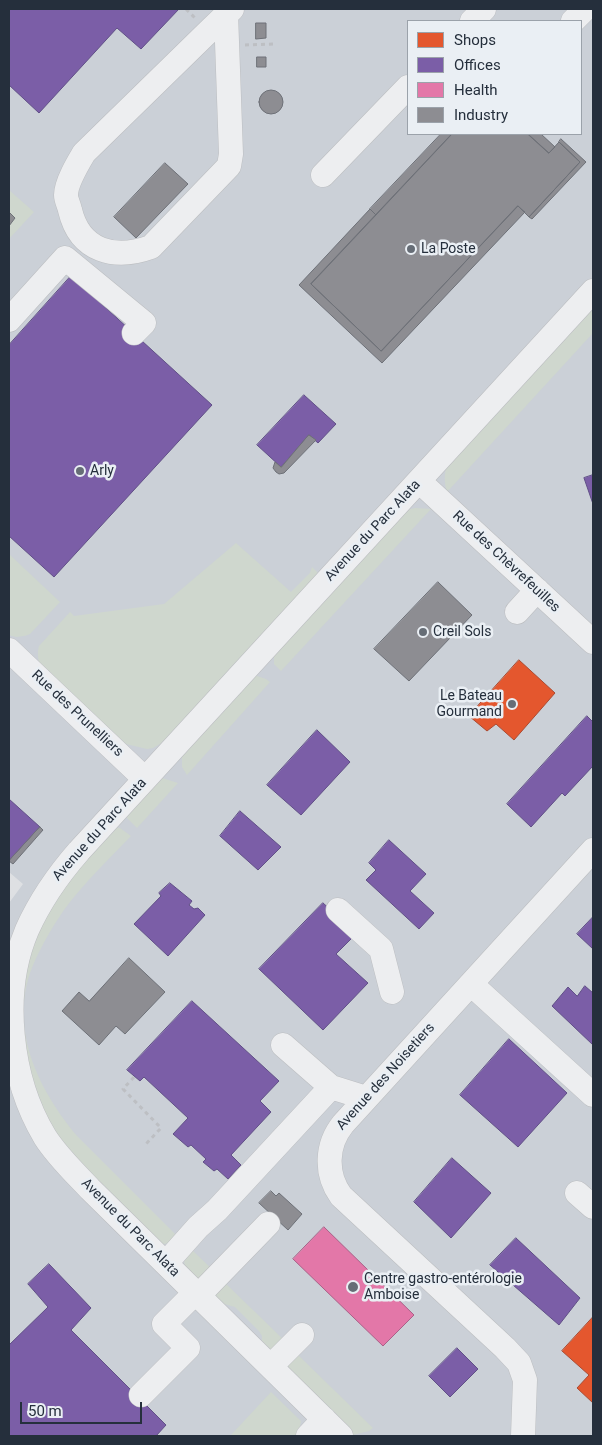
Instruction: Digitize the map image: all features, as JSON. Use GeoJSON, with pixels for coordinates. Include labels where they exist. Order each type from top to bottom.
{"type":"FeatureCollection","features":[{"type":"Feature","properties":{"kind":"street"},"geometry":{"type":"LineString","coordinates":[[473,20],[484,9]]}},
{"type":"Feature","properties":{"kind":"street"},"geometry":{"type":"LineString","coordinates":[[574,20],[585,9]]}},
{"type":"Feature","properties":{"kind":"street"},"geometry":{"type":"LineString","coordinates":[[229,11],[232,154],[229,166],[151,247],[126,253],[116,253],[98,248],[82,237],[71,215],[66,194],[73,172],[84,153],[229,11]]}},
{"type":"Feature","properties":{"kind":"street"},"geometry":{"type":"LineString","coordinates":[[323,175],[407,88]]}},
{"type":"Feature","properties":{"kind":"street"},"geometry":{"type":"LineString","coordinates":[[9,320],[65,258],[144,323],[134,334]]}},
{"type":"Feature","properties":{"kind":"street","name":"Avenue du Parc Alata"},"geometry":{"type":"LineString","coordinates":[[341,1436],[60,1158],[45,1136],[31,1109],[21,1082],[12,1028],[12,1000],[17,963],[26,932],[35,913],[50,888],[70,862],[593,291]]}},
{"type":"Feature","properties":{"kind":"street","name":"Rue des Chèvrefeuilles"},"geometry":{"type":"LineString","coordinates":[[419,481],[593,642]]}},
{"type":"Feature","properties":{"kind":"street"},"geometry":{"type":"LineString","coordinates":[[518,612],[537,590]]}},
{"type":"Feature","properties":{"kind":"street","name":"Rue des Prunelliers"},"geometry":{"type":"LineString","coordinates":[[9,650],[146,779]]}},
{"type":"Feature","properties":{"kind":"street","name":"Avenue des Noisetiers"},"geometry":{"type":"LineString","coordinates":[[522,1435],[525,1380],[518,1363],[505,1348],[349,1204],[335,1188],[329,1158],[333,1140],[343,1124],[471,984],[490,949],[593,850]]}},
{"type":"Feature","properties":{"kind":"street"},"geometry":{"type":"LineString","coordinates":[[338,910],[381,949],[392,992]]}},
{"type":"Feature","properties":{"kind":"street"},"geometry":{"type":"LineString","coordinates":[[471,984],[593,1095]]}},
{"type":"Feature","properties":{"kind":"street"},"geometry":{"type":"LineString","coordinates":[[283,1045],[330,1088],[366,1098]]}},
{"type":"Feature","properties":{"kind":"street"},"geometry":{"type":"LineString","coordinates":[[166,1263],[330,1088]]}},
{"type":"Feature","properties":{"kind":"street"},"geometry":{"type":"LineString","coordinates":[[140,1395],[188,1348],[164,1324],[268,1224]]}},
{"type":"Feature","properties":{"kind":"street"},"geometry":{"type":"LineString","coordinates":[[271,1366],[302,1335]]}},
{"type":"Feature","properties":{"kind":"street"},"geometry":{"type":"LineString","coordinates":[[308,1436],[324,1419]]}},
{"type":"Feature","properties":{"kind":"path"},"geometry":{"type":"LineString","coordinates":[[134,1076],[123,1089],[161,1128],[145,1145]]}},
{"type":"Feature","properties":{"kind":"shaded area"},"geometry":{"type":"Polygon","coordinates":[[[9,9],[593,9],[593,1436],[9,1436],[9,903],[23,884],[9,872],[9,9]]]}},
{"type":"Feature","properties":{"kind":"shaded area"},"geometry":{"type":"Polygon","coordinates":[[[9,190],[34,212],[9,239],[9,226],[15,218],[9,212],[9,190]]]}},
{"type":"Feature","properties":{"kind":"shaded area"},"geometry":{"type":"Polygon","coordinates":[[[593,303],[593,333],[447,492],[445,472],[447,465],[593,303]]]}},
{"type":"Feature","properties":{"kind":"shaded area"},"geometry":{"type":"Polygon","coordinates":[[[415,508],[431,509],[281,671],[274,664],[274,653],[407,510],[415,508]]]}},
{"type":"Feature","properties":{"kind":"shaded area"},"geometry":{"type":"Polygon","coordinates":[[[236,543],[291,592],[310,573],[312,567],[320,575],[167,740],[153,748],[147,749],[126,744],[40,666],[39,646],[70,612],[74,616],[164,604],[236,543]]]}},
{"type":"Feature","properties":{"kind":"shaded area"},"geometry":{"type":"Polygon","coordinates":[[[9,554],[60,602],[30,634],[14,637],[9,635],[9,554]]]}},
{"type":"Feature","properties":{"kind":"shaded area"},"geometry":{"type":"Polygon","coordinates":[[[257,676],[270,682],[187,775],[182,767],[182,755],[252,677],[257,676]]]}},
{"type":"Feature","properties":{"kind":"shaded area"},"geometry":{"type":"Polygon","coordinates":[[[162,778],[178,783],[137,828],[127,818],[126,813],[158,779],[162,778]]]}},
{"type":"Feature","properties":{"kind":"shaded area"},"geometry":{"type":"Polygon","coordinates":[[[115,827],[120,828],[131,836],[96,872],[64,910],[50,932],[30,973],[25,995],[24,1018],[26,1039],[32,1061],[41,1081],[64,1119],[78,1137],[177,1236],[164,1244],[158,1243],[62,1144],[37,1099],[23,1048],[23,986],[35,936],[58,891],[115,827]]]}},
{"type":"Feature","properties":{"kind":"shaded area"},"geometry":{"type":"Polygon","coordinates":[[[192,1250],[214,1271],[200,1281],[185,1269],[184,1259],[192,1250]]]}},
{"type":"Feature","properties":{"kind":"shaded area"},"geometry":{"type":"Polygon","coordinates":[[[222,1280],[285,1341],[275,1350],[267,1350],[262,1346],[262,1336],[259,1331],[235,1307],[217,1302],[214,1292],[222,1280]]]}},
{"type":"Feature","properties":{"kind":"shaded area"},"geometry":{"type":"Polygon","coordinates":[[[295,1352],[373,1428],[369,1431],[353,1435],[289,1372],[288,1361],[295,1352]]]}},
{"type":"Feature","properties":{"kind":"shaded area"},"geometry":{"type":"Polygon","coordinates":[[[271,1392],[301,1421],[298,1436],[230,1436],[271,1392]]]}},
{"type":"Feature","properties":{"kind":"building: Shops","name":"Le Bateau Gourmand"},"geometry":{"type":"Polygon","coordinates":[[[519,660],[555,693],[514,740],[496,724],[487,731],[469,716],[519,660]]]}},
{"type":"Feature","properties":{"kind":"building: Shops"},"geometry":{"type":"Polygon","coordinates":[[[593,1317],[593,1403],[577,1388],[589,1375],[562,1351],[593,1317]]]}},
{"type":"Feature","properties":{"kind":"building: Offices"},"geometry":{"type":"Polygon","coordinates":[[[9,9],[179,9],[141,49],[117,28],[39,113],[9,85],[9,9]]]}},
{"type":"Feature","properties":{"kind":"building: Offices","name":"Arly"},"geometry":{"type":"Polygon","coordinates":[[[71,276],[212,405],[54,577],[9,536],[9,345],[71,276]]]}},
{"type":"Feature","properties":{"kind":"building: Offices"},"geometry":{"type":"Polygon","coordinates":[[[304,395],[336,424],[318,443],[309,435],[281,467],[257,445],[304,395]]]}},
{"type":"Feature","properties":{"kind":"building: Offices"},"geometry":{"type":"Polygon","coordinates":[[[593,475],[593,504],[584,478],[593,475]]]}},
{"type":"Feature","properties":{"kind":"building: Offices"},"geometry":{"type":"Polygon","coordinates":[[[587,716],[593,722],[593,766],[565,796],[562,793],[531,827],[507,804],[587,716]]]}},
{"type":"Feature","properties":{"kind":"building: Offices"},"geometry":{"type":"Polygon","coordinates":[[[317,730],[350,762],[301,815],[267,785],[317,730]]]}},
{"type":"Feature","properties":{"kind":"building: Offices"},"geometry":{"type":"Polygon","coordinates":[[[9,799],[40,827],[9,861],[9,799]]]}},
{"type":"Feature","properties":{"kind":"building: Offices"},"geometry":{"type":"Polygon","coordinates":[[[240,811],[281,847],[258,870],[220,836],[240,811]]]}},
{"type":"Feature","properties":{"kind":"building: Offices"},"geometry":{"type":"Polygon","coordinates":[[[389,840],[426,874],[410,891],[434,913],[419,929],[366,880],[376,870],[369,863],[389,840]]]}},
{"type":"Feature","properties":{"kind":"building: Offices"},"geometry":{"type":"Polygon","coordinates":[[[170,883],[192,901],[189,905],[194,909],[198,908],[205,915],[168,956],[134,924],[161,896],[159,893],[170,883]]]}},
{"type":"Feature","properties":{"kind":"building: Offices"},"geometry":{"type":"Polygon","coordinates":[[[323,903],[357,933],[336,954],[368,983],[323,1030],[259,969],[323,903]]]}},
{"type":"Feature","properties":{"kind":"building: Offices"},"geometry":{"type":"Polygon","coordinates":[[[593,917],[593,949],[577,934],[593,917]]]}},
{"type":"Feature","properties":{"kind":"building: Offices"},"geometry":{"type":"Polygon","coordinates":[[[585,986],[593,993],[593,1045],[552,1006],[568,987],[577,996],[585,986]]]}},
{"type":"Feature","properties":{"kind":"building: Offices"},"geometry":{"type":"Polygon","coordinates":[[[192,1001],[279,1081],[260,1101],[271,1112],[231,1155],[241,1165],[228,1179],[217,1169],[214,1171],[203,1162],[206,1159],[191,1145],[188,1147],[173,1134],[188,1118],[144,1077],[140,1081],[127,1070],[192,1001]]]}},
{"type":"Feature","properties":{"kind":"building: Offices"},"geometry":{"type":"Polygon","coordinates":[[[509,1039],[567,1093],[518,1147],[460,1095],[509,1039]]]}},
{"type":"Feature","properties":{"kind":"building: Offices"},"geometry":{"type":"Polygon","coordinates":[[[452,1158],[491,1193],[451,1238],[414,1202],[452,1158]]]}},
{"type":"Feature","properties":{"kind":"building: Offices"},"geometry":{"type":"Polygon","coordinates":[[[516,1238],[580,1298],[559,1325],[490,1265],[516,1238]]]}},
{"type":"Feature","properties":{"kind":"building: Offices"},"geometry":{"type":"Polygon","coordinates":[[[49,1264],[91,1308],[71,1330],[166,1425],[156,1436],[9,1436],[9,1345],[48,1307],[28,1284],[49,1264]]]}},
{"type":"Feature","properties":{"kind":"building: Offices"},"geometry":{"type":"Polygon","coordinates":[[[457,1348],[478,1369],[450,1397],[429,1376],[457,1348]]]}},
{"type":"Feature","properties":{"kind":"building: Health","name":"Centre gastro-entérologie Amboise"},"geometry":{"type":"Polygon","coordinates":[[[324,1227],[414,1315],[383,1346],[293,1259],[324,1227]]]}},
{"type":"Feature","properties":{"kind":"building: Industry"},"geometry":{"type":"Polygon","coordinates":[[[256,23],[266,23],[266,38],[256,39],[256,23]]]}},
{"type":"Feature","properties":{"kind":"building: Industry"},"geometry":{"type":"Polygon","coordinates":[[[257,57],[266,57],[266,67],[257,67],[257,57]]]}},
{"type":"Feature","properties":{"kind":"building: Industry"},"geometry":{"type":"Polygon","coordinates":[[[271,90],[279,94],[283,102],[279,110],[271,114],[263,110],[259,102],[263,94],[271,90]]]}},
{"type":"Feature","properties":{"kind":"building: Industry"},"geometry":{"type":"Polygon","coordinates":[[[440,135],[451,135],[376,215],[370,209],[440,135]]]}},
{"type":"Feature","properties":{"kind":"building: Industry","name":"La Poste"},"geometry":{"type":"Polygon","coordinates":[[[451,135],[529,135],[549,153],[559,142],[580,162],[529,217],[518,206],[381,351],[311,284],[451,135]]]}},
{"type":"Feature","properties":{"kind":"building: Industry"},"geometry":{"type":"Polygon","coordinates":[[[529,135],[542,135],[555,147],[549,153],[529,135]]]}},
{"type":"Feature","properties":{"kind":"building: Industry"},"geometry":{"type":"Polygon","coordinates":[[[561,139],[586,162],[532,219],[529,217],[580,162],[559,142],[561,139]]]}},
{"type":"Feature","properties":{"kind":"building: Industry"},"geometry":{"type":"Polygon","coordinates":[[[165,163],[188,184],[136,238],[114,217],[165,163]]]}},
{"type":"Feature","properties":{"kind":"building: Industry"},"geometry":{"type":"Polygon","coordinates":[[[518,206],[525,212],[382,363],[299,285],[370,209],[376,215],[311,284],[381,351],[518,206]]]}},
{"type":"Feature","properties":{"kind":"building: Industry"},"geometry":{"type":"Polygon","coordinates":[[[9,212],[15,218],[9,226],[9,212]]]}},
{"type":"Feature","properties":{"kind":"building: Industry"},"geometry":{"type":"Polygon","coordinates":[[[309,435],[316,440],[284,473],[279,474],[276,472],[273,468],[275,462],[281,467],[309,435]]]}},
{"type":"Feature","properties":{"kind":"building: Industry","name":"Creil Sols"},"geometry":{"type":"Polygon","coordinates":[[[438,582],[472,615],[409,681],[374,649],[438,582]]]}},
{"type":"Feature","properties":{"kind":"building: Industry"},"geometry":{"type":"Polygon","coordinates":[[[40,827],[43,830],[13,864],[9,861],[40,827]]]}},
{"type":"Feature","properties":{"kind":"building: Industry"},"geometry":{"type":"Polygon","coordinates":[[[129,958],[165,992],[125,1034],[116,1026],[99,1045],[62,1011],[79,992],[89,1001],[129,958]]]}},
{"type":"Feature","properties":{"kind":"building: Industry"},"geometry":{"type":"Polygon","coordinates":[[[271,1191],[276,1196],[279,1193],[302,1214],[288,1230],[259,1203],[271,1191]]]}},
{"type":"Feature","properties":{"kind":"place","name":"La Poste"},"geometry":{"type":"Point","coordinates":[411,249]}},
{"type":"Feature","properties":{"kind":"place","name":"Arly"},"geometry":{"type":"Point","coordinates":[80,471]}},
{"type":"Feature","properties":{"kind":"place","name":"Creil Sols"},"geometry":{"type":"Point","coordinates":[423,632]}},
{"type":"Feature","properties":{"kind":"place","name":"Le Bateau Gourmand"},"geometry":{"type":"Point","coordinates":[512,704]}},
{"type":"Feature","properties":{"kind":"place","name":"Centre gastro-entérologie Amboise"},"geometry":{"type":"Point","coordinates":[353,1287]}}]}
